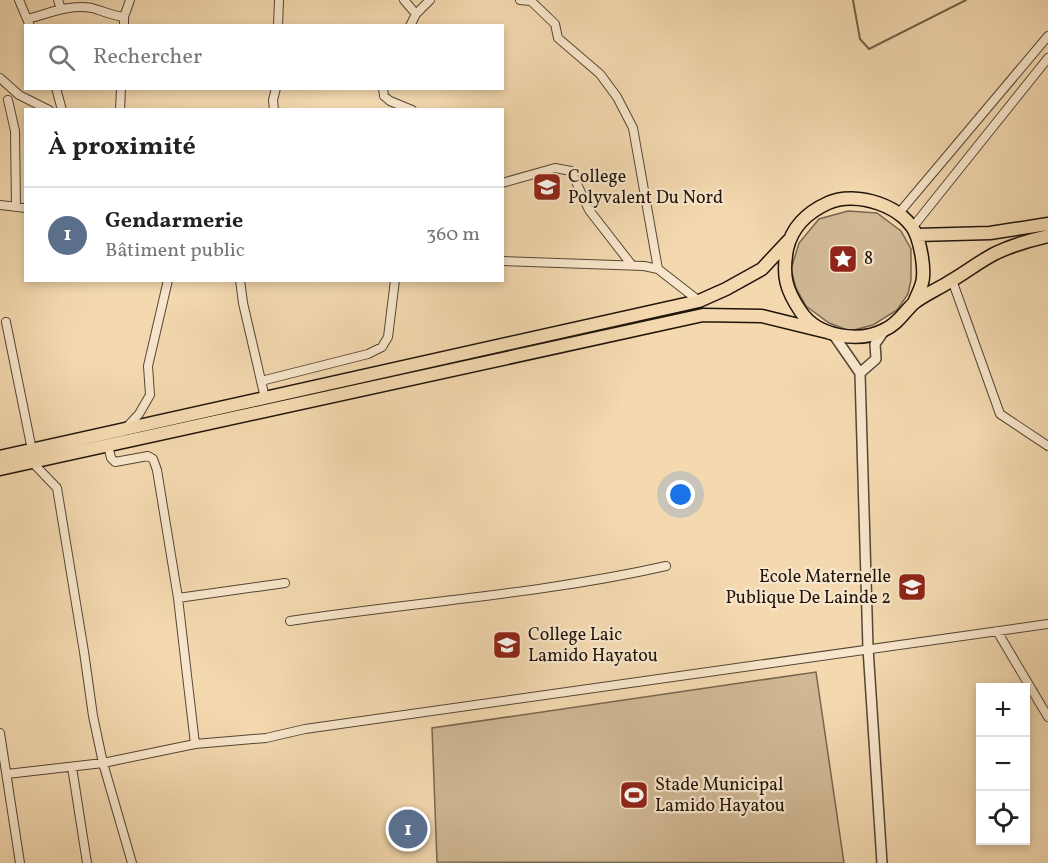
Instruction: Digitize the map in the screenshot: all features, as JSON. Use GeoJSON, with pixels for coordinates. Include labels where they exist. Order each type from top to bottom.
{"type":"FeatureCollection","features":[{"type":"Feature","properties":{"kind":"main road"},"geometry":{"type":"LineString","coordinates":[[0,457],[699,301],[762,269],[813,210],[831,201],[849,197],[875,201],[899,213],[915,232],[923,279],[914,303],[901,319],[884,331],[868,336],[850,337],[762,316],[703,315],[0,469]]}},
{"type":"Feature","properties":{"kind":"main road"},"geometry":{"type":"LineString","coordinates":[[915,232],[990,233],[1048,224]]}},
{"type":"Feature","properties":{"kind":"main road"},"geometry":{"type":"LineString","coordinates":[[914,303],[1001,251],[1048,236]]}},
{"type":"Feature","properties":{"kind":"main road"},"geometry":{"type":"LineString","coordinates":[[789,240],[783,267],[789,294],[804,317],[830,333]]}},
{"type":"Feature","properties":{"kind":"street"},"geometry":{"type":"LineString","coordinates":[[19,0],[29,22],[61,9],[90,8],[116,16],[124,16]]}},
{"type":"Feature","properties":{"kind":"street"},"geometry":{"type":"LineString","coordinates":[[58,0],[61,9]]}},
{"type":"Feature","properties":{"kind":"street"},"geometry":{"type":"LineString","coordinates":[[124,24],[124,16],[130,0]]}},
{"type":"Feature","properties":{"kind":"street"},"geometry":{"type":"LineString","coordinates":[[278,24],[279,0]]}},
{"type":"Feature","properties":{"kind":"street"},"geometry":{"type":"LineString","coordinates":[[404,0],[416,14]]}},
{"type":"Feature","properties":{"kind":"street"},"geometry":{"type":"LineString","coordinates":[[411,24],[416,14],[430,0]]}},
{"type":"Feature","properties":{"kind":"street"},"geometry":{"type":"LineString","coordinates":[[520,0],[531,2],[555,24],[558,38],[600,74],[617,97],[633,128],[658,269]]}},
{"type":"Feature","properties":{"kind":"street"},"geometry":{"type":"LineString","coordinates":[[899,213],[1048,36]]}},
{"type":"Feature","properties":{"kind":"street"},"geometry":{"type":"LineString","coordinates":[[915,232],[1048,58]]}},
{"type":"Feature","properties":{"kind":"street"},"geometry":{"type":"LineString","coordinates":[[0,78],[19,95],[45,108]]}},
{"type":"Feature","properties":{"kind":"street"},"geometry":{"type":"LineString","coordinates":[[57,90],[61,108]]}},
{"type":"Feature","properties":{"kind":"street"},"geometry":{"type":"LineString","coordinates":[[120,108],[121,90]]}},
{"type":"Feature","properties":{"kind":"street"},"geometry":{"type":"LineString","coordinates":[[274,108],[276,90]]}},
{"type":"Feature","properties":{"kind":"street"},"geometry":{"type":"LineString","coordinates":[[383,90],[384,96],[390,101],[407,108]]}},
{"type":"Feature","properties":{"kind":"street"},"geometry":{"type":"LineString","coordinates":[[16,207],[15,131],[4,101],[19,95]]}},
{"type":"Feature","properties":{"kind":"street"},"geometry":{"type":"LineString","coordinates":[[504,182],[555,168],[571,171],[589,210],[631,264]]}},
{"type":"Feature","properties":{"kind":"street"},"geometry":{"type":"LineString","coordinates":[[0,205],[24,208]]}},
{"type":"Feature","properties":{"kind":"street"},"geometry":{"type":"LineString","coordinates":[[504,261],[631,264],[658,269],[699,301]]}},
{"type":"Feature","properties":{"kind":"street"},"geometry":{"type":"LineString","coordinates":[[952,280],[1000,414],[1048,446]]}},
{"type":"Feature","properties":{"kind":"street"},"geometry":{"type":"LineString","coordinates":[[125,429],[139,414],[150,395],[148,366],[168,282]]}},
{"type":"Feature","properties":{"kind":"street"},"geometry":{"type":"LineString","coordinates":[[240,282],[265,398]]}},
{"type":"Feature","properties":{"kind":"street"},"geometry":{"type":"LineString","coordinates":[[261,381],[368,354],[382,347],[390,329],[395,282]]}},
{"type":"Feature","properties":{"kind":"street"},"geometry":{"type":"LineString","coordinates":[[6,322],[32,450]]}},
{"type":"Feature","properties":{"kind":"street"},"geometry":{"type":"LineString","coordinates":[[860,373],[876,359],[875,344],[884,331]]}},
{"type":"Feature","properties":{"kind":"street"},"geometry":{"type":"LineString","coordinates":[[830,333],[860,373],[868,648],[882,863]]}},
{"type":"Feature","properties":{"kind":"street"},"geometry":{"type":"LineString","coordinates":[[108,445],[111,458],[115,462],[148,456],[153,459],[177,598],[195,744]]}},
{"type":"Feature","properties":{"kind":"street"},"geometry":{"type":"LineString","coordinates":[[33,463],[57,488],[93,716],[103,763],[132,863]]}},
{"type":"Feature","properties":{"kind":"street"},"geometry":{"type":"LineString","coordinates":[[290,621],[542,589],[666,566]]}},
{"type":"Feature","properties":{"kind":"street"},"geometry":{"type":"LineString","coordinates":[[177,598],[285,583]]}},
{"type":"Feature","properties":{"kind":"street"},"geometry":{"type":"LineString","coordinates":[[7,774],[103,763],[195,744],[266,738],[317,728],[1048,624]]}},
{"type":"Feature","properties":{"kind":"street"},"geometry":{"type":"LineString","coordinates":[[998,630],[1048,717]]}},
{"type":"Feature","properties":{"kind":"street"},"geometry":{"type":"LineString","coordinates":[[0,733],[20,863]]}},
{"type":"Feature","properties":{"kind":"street"},"geometry":{"type":"LineString","coordinates":[[72,767],[87,863]]}},
{"type":"Feature","properties":{"kind":"shaded area"},"geometry":{"type":"Polygon","coordinates":[[[848,211],[877,213],[901,231],[911,249],[911,280],[908,294],[897,310],[873,325],[850,331],[829,323],[806,306],[796,288],[791,269],[799,243],[819,219],[848,211]]]}},
{"type":"Feature","properties":{"kind":"shaded area","name":"Stade Municipal Lamido Hayatou"},"geometry":{"type":"Polygon","coordinates":[[[816,672],[844,863],[437,862],[432,728],[816,672]]]}},
{"type":"Feature","properties":{"kind":"waterway"},"geometry":{"type":"LineString","coordinates":[[853,0],[860,39],[869,49],[966,0]]}},
{"type":"Feature","properties":{"kind":"place","name":"College Polyvalent Du Nord"},"geometry":{"type":"Point","coordinates":[547,187]}},
{"type":"Feature","properties":{"kind":"place","name":"8"},"geometry":{"type":"Point","coordinates":[843,259]}},
{"type":"Feature","properties":{"kind":"place","name":"Ecole Maternelle Publique De Lainde 2"},"geometry":{"type":"Point","coordinates":[912,587]}},
{"type":"Feature","properties":{"kind":"place","name":"College Laic Lamido Hayatou"},"geometry":{"type":"Point","coordinates":[507,645]}},
{"type":"Feature","properties":{"kind":"place","name":"Stade Municipal Lamido Hayatou"},"geometry":{"type":"Point","coordinates":[634,795]}},
{"type":"Feature","properties":{"kind":"place","name":"Gendarmerie"},"geometry":{"type":"Point","coordinates":[408,829]}}]}
